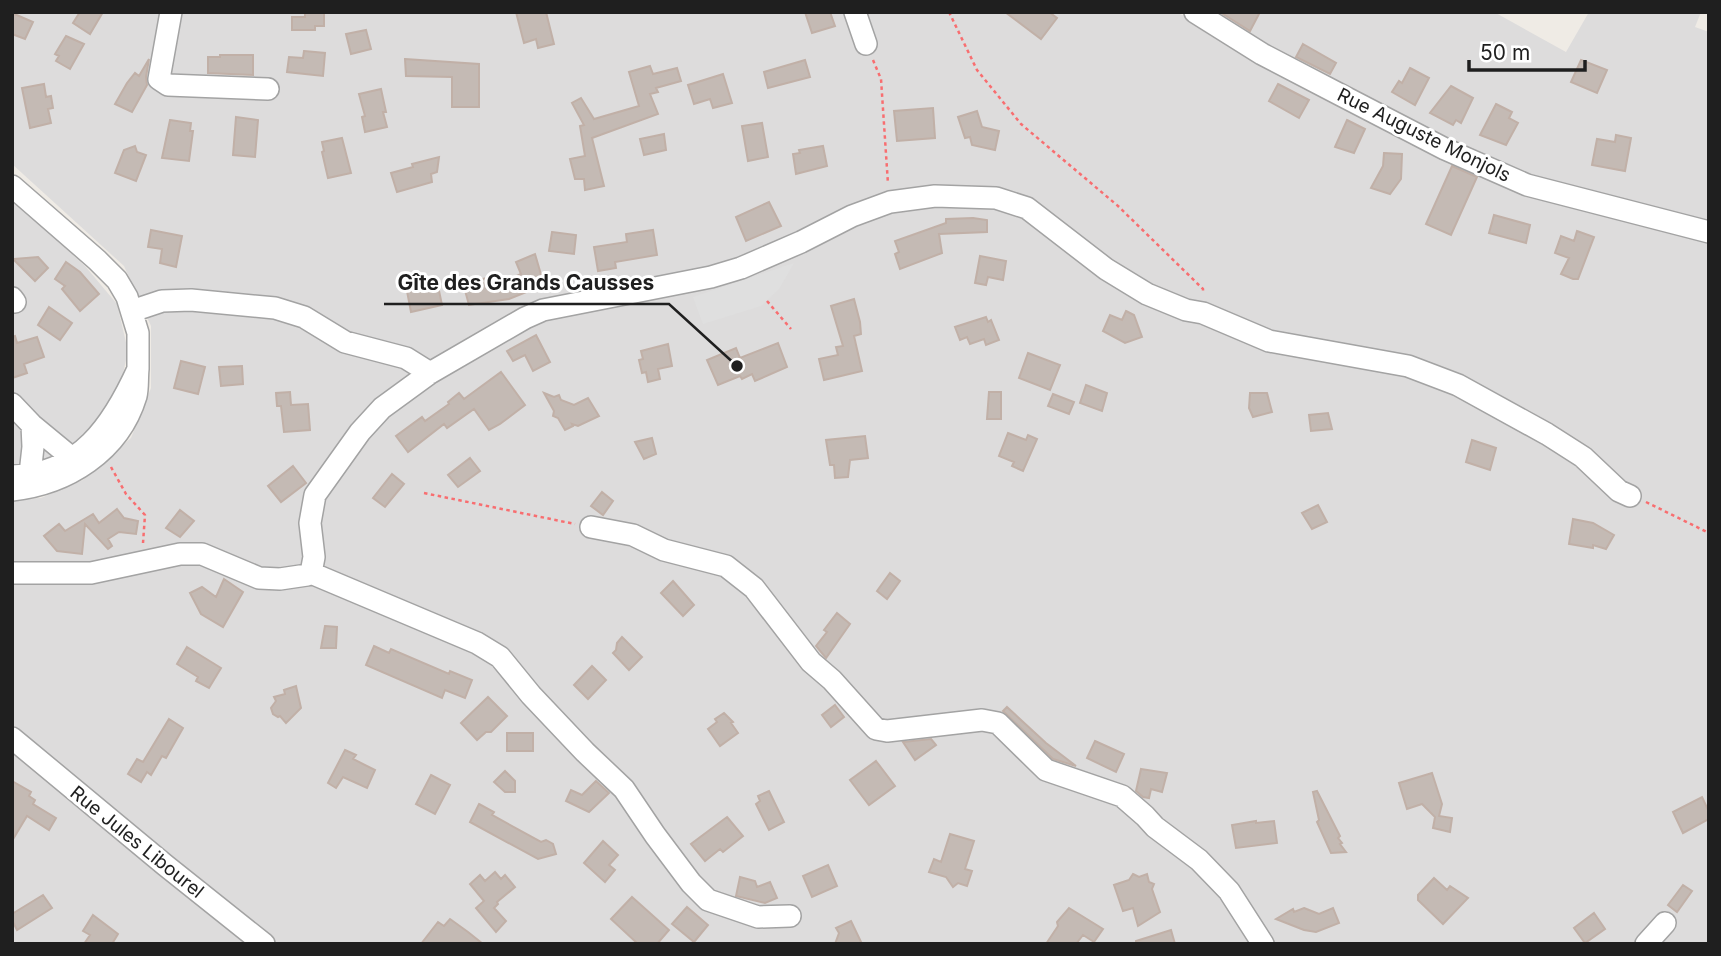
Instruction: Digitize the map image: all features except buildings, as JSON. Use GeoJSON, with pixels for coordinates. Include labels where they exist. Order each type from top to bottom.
{"type":"FeatureCollection","features":[{"type":"Feature","properties":{"kind":"street"},"geometry":{"type":"LineString","coordinates":[[171,12],[159,79],[168,85],[268,89]]}},
{"type":"Feature","properties":{"kind":"street"},"geometry":{"type":"LineString","coordinates":[[855,12],[866,44]]}},
{"type":"Feature","properties":{"kind":"street","name":"Rue Auguste Monjols"},"geometry":{"type":"LineString","coordinates":[[1195,12],[1262,54],[1432,143],[1527,185],[1709,232]]}},
{"type":"Feature","properties":{"kind":"street"},"geometry":{"type":"LineString","coordinates":[[12,186],[97,260],[117,281],[127,297],[138,333],[136,394],[115,438],[87,464],[60,479],[12,490]]}},
{"type":"Feature","properties":{"kind":"street"},"geometry":{"type":"LineString","coordinates":[[311,573],[314,557],[310,523],[315,495],[360,432],[382,408],[430,373],[543,310],[711,277],[741,268],[852,216],[890,202],[961,195],[996,198],[1027,208],[1106,269],[1147,294],[1186,310],[1203,313],[1269,341],[1408,366],[1458,385],[1565,445],[1583,457],[1619,491],[1630,496]]}},
{"type":"Feature","properties":{"kind":"street"},"geometry":{"type":"LineString","coordinates":[[132,312],[162,301],[191,300],[275,308],[304,317],[345,342],[406,358],[420,364],[430,373]]}},
{"type":"Feature","properties":{"kind":"street"},"geometry":{"type":"LineString","coordinates":[[21,475],[52,468],[72,458],[96,439],[122,405],[138,369]]}},
{"type":"Feature","properties":{"kind":"street"},"geometry":{"type":"LineString","coordinates":[[12,404],[32,425],[72,458]]}},
{"type":"Feature","properties":{"kind":"street"},"geometry":{"type":"LineString","coordinates":[[21,475],[33,447],[32,425]]}},
{"type":"Feature","properties":{"kind":"street"},"geometry":{"type":"LineString","coordinates":[[591,527],[633,535],[664,550],[726,566],[754,588],[811,662],[832,680],[876,729],[887,731],[982,720],[998,723],[1046,770],[1122,796],[1155,827],[1199,860],[1229,891],[1263,944]]}},
{"type":"Feature","properties":{"kind":"street"},"geometry":{"type":"LineString","coordinates":[[12,573],[91,573],[180,554],[202,554],[259,578],[295,578],[311,573],[477,643],[500,657],[531,695],[624,789],[691,883],[708,900],[758,917],[790,916]]}},
{"type":"Feature","properties":{"kind":"street","name":"Rue Jules Libourel"},"geometry":{"type":"LineString","coordinates":[[12,738],[165,866],[264,944]]}},
{"type":"Feature","properties":{"kind":"street"},"geometry":{"type":"LineString","coordinates":[[1646,944],[1665,923]]}},
{"type":"Feature","properties":{"kind":"path"},"geometry":{"type":"LineString","coordinates":[[949,12],[977,70],[1021,124],[1109,199],[1203,289],[1203,313]]}},
{"type":"Feature","properties":{"kind":"path"},"geometry":{"type":"LineString","coordinates":[[866,44],[881,79],[890,202]]}},
{"type":"Feature","properties":{"kind":"path"},"geometry":{"type":"LineString","coordinates":[[767,301],[791,329]]}},
{"type":"Feature","properties":{"kind":"path"},"geometry":{"type":"LineString","coordinates":[[104,448],[114,477],[145,514],[144,542],[131,563]]}},
{"type":"Feature","properties":{"kind":"path"},"geometry":{"type":"LineString","coordinates":[[424,493],[591,527]]}},
{"type":"Feature","properties":{"kind":"path"},"geometry":{"type":"LineString","coordinates":[[1630,496],[1709,533]]}},
{"type":"Feature","properties":{"kind":"shaded area"},"geometry":{"type":"Polygon","coordinates":[[[12,12],[1175,12],[1213,28],[1445,159],[1709,239],[1709,944],[12,944],[12,499],[41,498],[83,480],[131,438],[151,388],[151,326],[124,266],[12,164],[12,12]]]}},
{"type":"Feature","properties":{"kind":"shaded area"},"geometry":{"type":"Polygon","coordinates":[[[1207,12],[1494,12],[1566,52],[1589,12],[1701,12],[1695,27],[1709,32],[1709,226],[1559,188],[1446,140],[1262,47],[1207,12]]]}},
{"type":"Feature","properties":{"kind":"shaded area"},"geometry":{"type":"Polygon","coordinates":[[[12,200],[85,266],[117,304],[128,351],[116,405],[98,428],[47,463],[12,467],[12,200]]]}},
{"type":"Feature","properties":{"kind":"shaded area"},"geometry":{"type":"Polygon","coordinates":[[[794,263],[779,289],[761,306],[703,324],[693,297],[794,263]]]}},
{"type":"Feature","properties":{"kind":"place","name":"Gîte des Grands Causses"},"geometry":{"type":"Point","coordinates":[737,366]}}]}
